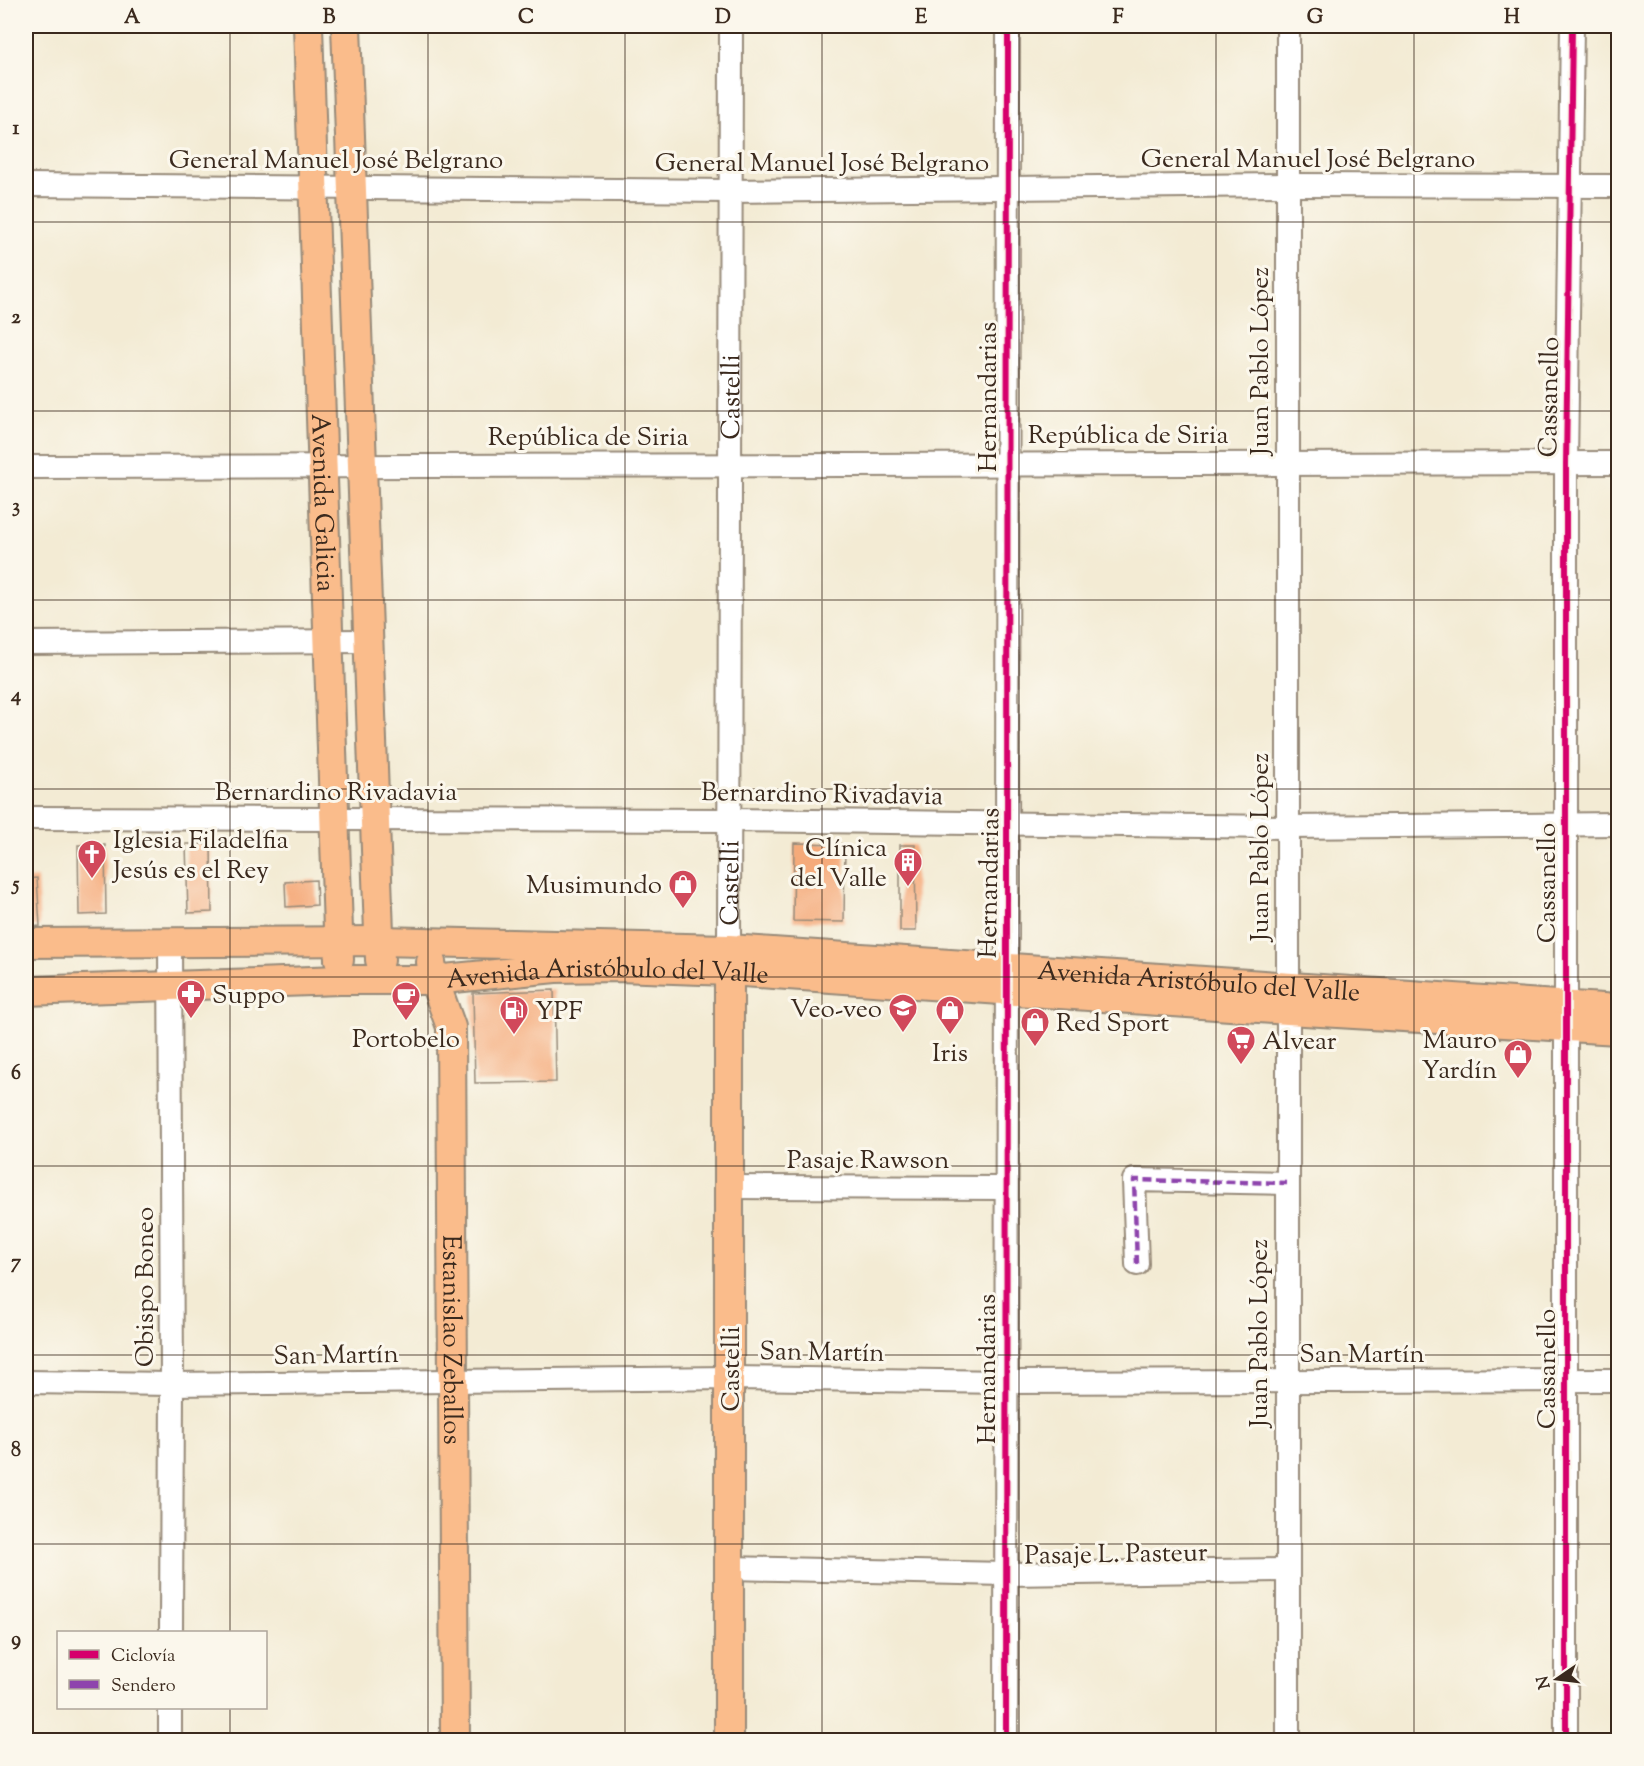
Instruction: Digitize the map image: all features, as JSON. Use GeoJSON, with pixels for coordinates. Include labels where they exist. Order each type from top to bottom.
{"type":"FeatureCollection","features":[{"type":"Feature","properties":{"kind":"main road","name":"Avenida Galicia"},"geometry":{"type":"LineString","coordinates":[[308,26],[340,980]]}},
{"type":"Feature","properties":{"kind":"main road","name":"Avenida Galicia"},"geometry":{"type":"LineString","coordinates":[[346,26],[381,980]]}},
{"type":"Feature","properties":{"kind":"main road","name":"Avenida Aristóbulo del Valle"},"geometry":{"type":"LineString","coordinates":[[26,943],[380,941],[436,943],[729,960],[1566,1017],[1618,1029]]}},
{"type":"Feature","properties":{"kind":"main road","name":"Estanislao Zeballos"},"geometry":{"type":"LineString","coordinates":[[436,943],[431,962],[434,980],[451,1027],[455,1740]]}},
{"type":"Feature","properties":{"kind":"main road","name":"Avenida Aristóbulo del Valle"},"geometry":{"type":"LineString","coordinates":[[26,991],[340,980],[434,980],[586,966],[729,960]]}},
{"type":"Feature","properties":{"kind":"main road","name":"Castelli"},"geometry":{"type":"LineString","coordinates":[[729,960],[729,1740]]}},
{"type":"Feature","properties":{"kind":"main road","name":"Avenida Aristóbulo del Valle"},"geometry":{"type":"LineString","coordinates":[[1566,1017],[1618,1009]]}},
{"type":"Feature","properties":{"kind":"street","name":"Castelli"},"geometry":{"type":"LineString","coordinates":[[729,960],[731,26]]}},
{"type":"Feature","properties":{"kind":"street","name":"Hernandarias"},"geometry":{"type":"LineString","coordinates":[[1006,1740],[1008,26]]}},
{"type":"Feature","properties":{"kind":"street","name":"Juan Pablo López"},"geometry":{"type":"LineString","coordinates":[[1288,26],[1286,1382],[1288,1740]]}},
{"type":"Feature","properties":{"kind":"street","name":"Cassanello"},"geometry":{"type":"LineString","coordinates":[[1566,1740],[1567,463],[1572,26]]}},
{"type":"Feature","properties":{"kind":"street","name":"General Manuel José Belgrano"},"geometry":{"type":"LineString","coordinates":[[26,185],[731,191],[1288,186],[1618,186]]}},
{"type":"Feature","properties":{"kind":"street","name":"República de Siria"},"geometry":{"type":"LineString","coordinates":[[26,467],[730,463],[1618,463]]}},
{"type":"Feature","properties":{"kind":"street"},"geometry":{"type":"LineString","coordinates":[[26,643],[368,641]]}},
{"type":"Feature","properties":{"kind":"street","name":"Bernardino Rivadavia"},"geometry":{"type":"LineString","coordinates":[[26,818],[729,820],[1287,827],[1618,824]]}},
{"type":"Feature","properties":{"kind":"street","name":"Obispo Boneo"},"geometry":{"type":"LineString","coordinates":[[170,941],[171,1631]]}},
{"type":"Feature","properties":{"kind":"street"},"geometry":{"type":"LineString","coordinates":[[1137,1264],[1134,1180],[1287,1183]]}},
{"type":"Feature","properties":{"kind":"street","name":"Pasaje Rawson"},"geometry":{"type":"LineString","coordinates":[[729,1187],[1006,1188]]}},
{"type":"Feature","properties":{"kind":"street","name":"San Martín"},"geometry":{"type":"LineString","coordinates":[[26,1382],[172,1384],[730,1378],[1005,1382],[1618,1380]]}},
{"type":"Feature","properties":{"kind":"street","name":"Pasaje L. Pasteur"},"geometry":{"type":"LineString","coordinates":[[730,1568],[1006,1574],[1287,1570]]}},
{"type":"Feature","properties":{"kind":"street"},"geometry":{"type":"LineString","coordinates":[[170,1709],[170,1740]]}},
{"type":"Feature","properties":{"kind":"building"},"geometry":{"type":"Polygon","coordinates":[[[794,843],[845,844],[844,922],[793,921],[794,843]]]}},
{"type":"Feature","properties":{"kind":"building"},"geometry":{"type":"Polygon","coordinates":[[[186,844],[211,844],[212,912],[188,913],[186,844]]]}},
{"type":"Feature","properties":{"kind":"building","name":"Iglesia Filadelfia Jesús es el Rey"},"geometry":{"type":"Polygon","coordinates":[[[78,845],[105,845],[106,914],[79,915],[78,845]]]}},
{"type":"Feature","properties":{"kind":"building","name":"Clínica del Valle"},"geometry":{"type":"Polygon","coordinates":[[[900,845],[915,845],[916,931],[900,931],[900,845]]]}},
{"type":"Feature","properties":{"kind":"building"},"geometry":{"type":"Polygon","coordinates":[[[37,878],[40,926],[26,927],[26,879],[37,878]]]}},
{"type":"Feature","properties":{"kind":"building"},"geometry":{"type":"Polygon","coordinates":[[[316,880],[317,905],[286,907],[285,882],[316,880]]]}},
{"type":"Feature","properties":{"kind":"building","name":"YPF"},"geometry":{"type":"Polygon","coordinates":[[[554,990],[556,1082],[475,1083],[473,993],[554,990]]]}},
{"type":"Feature","properties":{"kind":"marked path"},"geometry":{"type":"LineString","coordinates":[[1137,1264],[1134,1180],[1287,1183]]}},
{"type":"Feature","properties":{"kind":"cycle path"},"geometry":{"type":"LineString","coordinates":[[1006,1740],[1008,26]]}},
{"type":"Feature","properties":{"kind":"cycle path"},"geometry":{"type":"LineString","coordinates":[[1566,1740],[1566,465],[1572,26]]}},
{"type":"Feature","properties":{"kind":"place","name":"Iglesia Filadelfia Jesús es el Rey"},"geometry":{"type":"Point","coordinates":[92,880]}},
{"type":"Feature","properties":{"kind":"place","name":"Clínica del Valle"},"geometry":{"type":"Point","coordinates":[908,888]}},
{"type":"Feature","properties":{"kind":"place","name":"Musimundo"},"geometry":{"type":"Point","coordinates":[683,910]}},
{"type":"Feature","properties":{"kind":"place","name":"Suppo"},"geometry":{"type":"Point","coordinates":[191,1020]}},
{"type":"Feature","properties":{"kind":"place","name":"Portobelo"},"geometry":{"type":"Point","coordinates":[406,1022]}},
{"type":"Feature","properties":{"kind":"place","name":"Veo-veo"},"geometry":{"type":"Point","coordinates":[903,1034]}},
{"type":"Feature","properties":{"kind":"place","name":"YPF"},"geometry":{"type":"Point","coordinates":[514,1036]}},
{"type":"Feature","properties":{"kind":"place","name":"Iris"},"geometry":{"type":"Point","coordinates":[950,1036]}},
{"type":"Feature","properties":{"kind":"place","name":"Red Sport"},"geometry":{"type":"Point","coordinates":[1035,1048]}},
{"type":"Feature","properties":{"kind":"place","name":"Alvear"},"geometry":{"type":"Point","coordinates":[1241,1066]}},
{"type":"Feature","properties":{"kind":"place","name":"Mauro Yardín"},"geometry":{"type":"Point","coordinates":[1518,1080]}}]}
